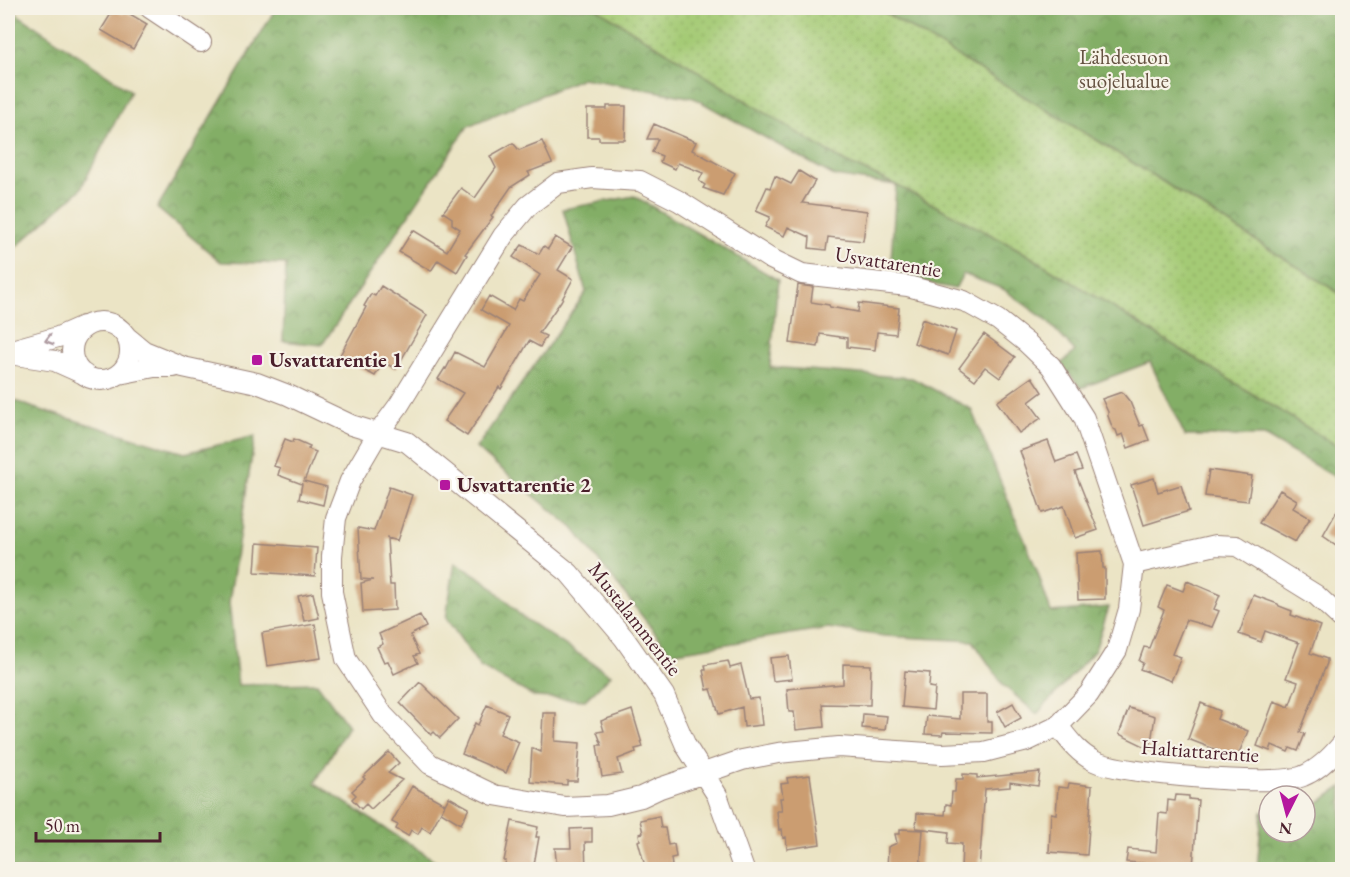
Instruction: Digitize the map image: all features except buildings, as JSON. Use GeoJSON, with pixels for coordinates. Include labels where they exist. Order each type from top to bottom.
{"type":"FeatureCollection","features":[{"type":"Feature","properties":{"kind":"street"},"geometry":{"type":"LineString","coordinates":[[150,8],[201,42]]}},
{"type":"Feature","properties":{"kind":"street","name":"Usvattarentie"},"geometry":{"type":"LineString","coordinates":[[592,178],[640,181],[679,201],[769,258],[802,274],[908,286],[964,301],[998,320],[1027,343],[1051,366],[1084,418],[1134,564],[1129,609],[1117,650],[1089,694],[1058,726],[1027,741],[984,752],[942,754],[838,747],[809,749],[746,759],[704,772],[641,797],[608,805],[565,807],[494,795],[430,764],[383,716],[346,659],[332,592],[332,556],[336,518],[353,475],[377,435],[399,405],[502,236],[528,206],[558,183],[592,178]]}},
{"type":"Feature","properties":{"kind":"street"},"geometry":{"type":"LineString","coordinates":[[99,321],[109,322],[123,330],[131,347],[126,367],[119,374],[102,380],[93,379],[55,361],[8,352],[58,337],[99,321]]}},
{"type":"Feature","properties":{"kind":"street"},"geometry":{"type":"LineString","coordinates":[[84,374],[73,360],[72,350],[74,340],[80,330],[88,324]]}},
{"type":"Feature","properties":{"kind":"street","name":"Mustalammentie"},"geometry":{"type":"LineString","coordinates":[[128,338],[144,351],[183,367],[257,383],[351,425],[377,435],[407,442],[569,573],[624,638],[664,695],[686,746],[717,795],[744,870]]}},
{"type":"Feature","properties":{"kind":"street","name":"Mustalammentie"},"geometry":{"type":"LineString","coordinates":[[119,374],[154,367],[183,367]]}},
{"type":"Feature","properties":{"kind":"street"},"geometry":{"type":"LineString","coordinates":[[1134,564],[1208,546],[1237,546],[1316,596],[1342,619]]}},
{"type":"Feature","properties":{"kind":"street","name":"Haltiattarentie"},"geometry":{"type":"LineString","coordinates":[[1058,726],[1077,750],[1095,762],[1121,769],[1250,780],[1282,780],[1303,776],[1326,761],[1342,744]]}},
{"type":"Feature","properties":{"kind":"green space"},"geometry":{"type":"Polygon","coordinates":[[[8,8],[131,91],[80,190],[8,254],[8,8]]]}},
{"type":"Feature","properties":{"kind":"green space"},"geometry":{"type":"Polygon","coordinates":[[[276,8],[596,8],[843,161],[896,185],[834,176],[694,98],[582,78],[468,126],[322,345],[283,341],[286,264],[221,262],[157,208],[276,8]]]}},
{"type":"Feature","properties":{"kind":"green space"},"geometry":{"type":"Polygon","coordinates":[[[596,8],[877,8],[1100,142],[1342,295],[1342,449],[1018,249],[896,185],[843,161],[596,8]]]}},
{"type":"Feature","properties":{"kind":"green space","name":"Lähdesuon suojelualue"},"geometry":{"type":"Polygon","coordinates":[[[877,8],[1342,8],[1342,295],[1100,142],[877,8]]]}},
{"type":"Feature","properties":{"kind":"green space"},"geometry":{"type":"Polygon","coordinates":[[[896,185],[1018,249],[1342,449],[1342,481],[1264,436],[1185,436],[1150,362],[1081,388],[1061,364],[1075,351],[1045,319],[1003,289],[963,274],[955,289],[890,275],[896,185]]]}},
{"type":"Feature","properties":{"kind":"green space"},"geometry":{"type":"Polygon","coordinates":[[[634,196],[778,280],[770,367],[912,378],[971,409],[1036,568],[1051,612],[1109,607],[1095,650],[1037,714],[1003,685],[973,641],[884,636],[828,628],[671,653],[573,528],[476,448],[586,292],[563,209],[634,196]]]}},
{"type":"Feature","properties":{"kind":"green space"},"geometry":{"type":"Polygon","coordinates":[[[8,398],[34,408],[185,453],[255,436],[229,602],[238,685],[317,683],[348,726],[315,783],[448,869],[8,869],[8,398]]]}},
{"type":"Feature","properties":{"kind":"green space"},"geometry":{"type":"Polygon","coordinates":[[[455,562],[487,582],[522,617],[611,675],[585,700],[535,697],[480,667],[446,618],[455,562]]]}},
{"type":"Feature","properties":{"kind":"green space"},"geometry":{"type":"Polygon","coordinates":[[[1342,787],[1342,869],[1257,869],[1259,844],[1317,844],[1317,803],[1342,787]]]}},
{"type":"Feature","properties":{"kind":"place","name":"Usvattarentie 1"},"geometry":{"type":"Point","coordinates":[257,360]}},
{"type":"Feature","properties":{"kind":"place","name":"Usvattarentie 2"},"geometry":{"type":"Point","coordinates":[445,485]}}]}
